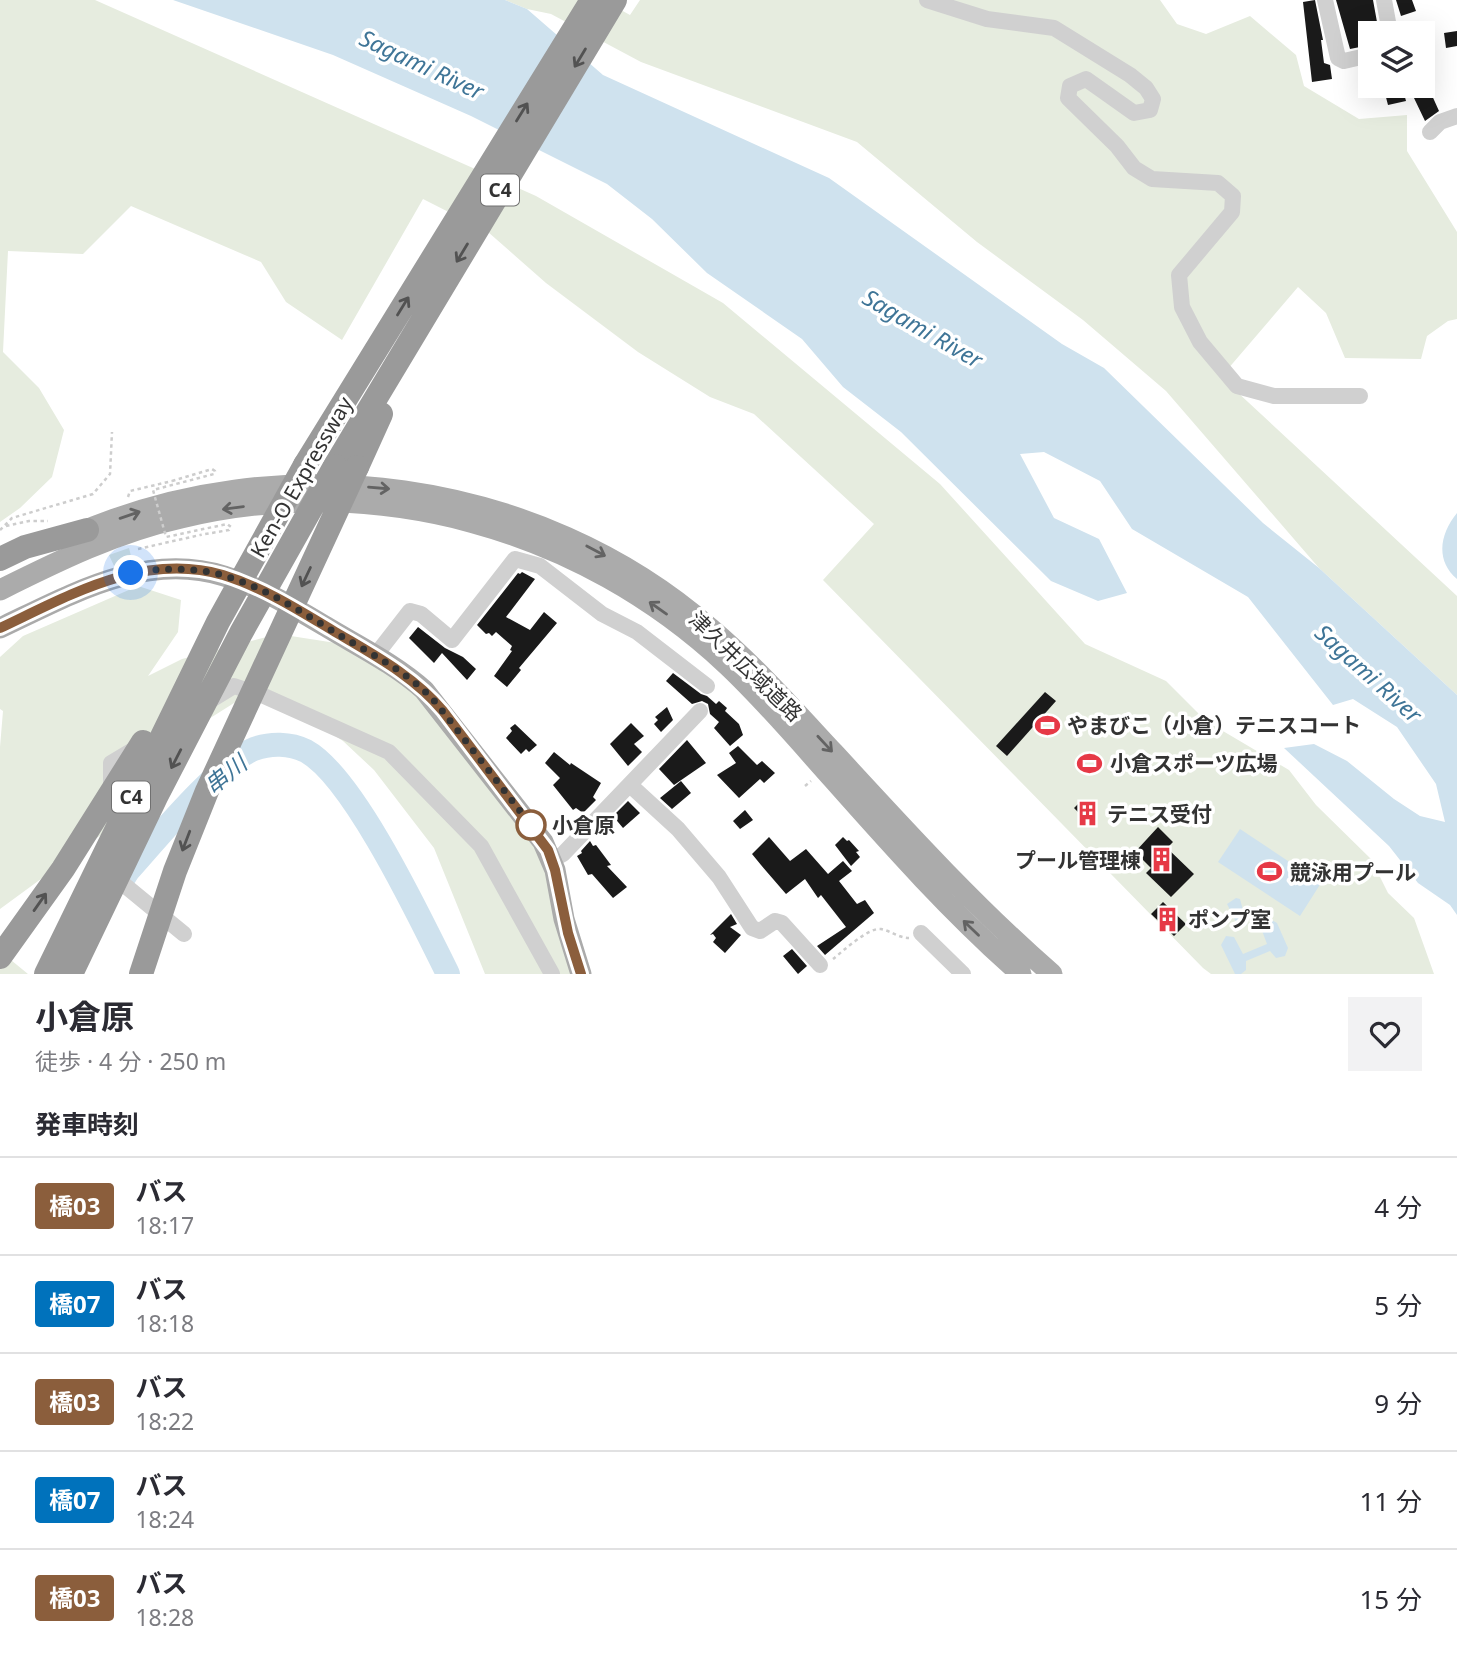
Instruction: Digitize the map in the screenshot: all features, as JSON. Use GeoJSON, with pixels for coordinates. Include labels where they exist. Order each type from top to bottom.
{"type":"FeatureCollection","features":[{"type":"Feature","properties":{"kind":"highway","name":"Ken-O Expressway"},"geometry":{"type":"LineString","coordinates":[[46,974],[218,622],[305,465],[592,0]]}},
{"type":"Feature","properties":{"kind":"highway","name":"C4"},"geometry":{"type":"LineString","coordinates":[[346,466],[432,302],[615,0]]}},
{"type":"Feature","properties":{"kind":"highway","name":"Ken-O Expressway"},"geometry":{"type":"LineString","coordinates":[[71,974],[156,797],[241,633],[346,466]]}},
{"type":"Feature","properties":{"kind":"highway"},"geometry":{"type":"LineString","coordinates":[[141,974],[175,871],[207,791],[346,466]]}},
{"type":"Feature","properties":{"kind":"highway"},"geometry":{"type":"LineString","coordinates":[[0,559],[25,547],[87,530]]}},
{"type":"Feature","properties":{"kind":"highway"},"geometry":{"type":"LineString","coordinates":[[0,957],[74,852],[218,622]]}},
{"type":"Feature","properties":{"kind":"main road","name":"津久井広域道路"},"geometry":{"type":"LineString","coordinates":[[0,570],[87,530],[146,509],[218,493],[263,487],[339,485],[411,491],[460,501],[527,521],[583,544],[660,589],[730,645],[953,881],[1052,974]]}},
{"type":"Feature","properties":{"kind":"main road","name":"津久井広域道路"},"geometry":{"type":"LineString","coordinates":[[0,590],[121,535],[179,518],[237,506],[331,502],[384,505],[446,515],[530,540],[584,564],[626,587],[706,646],[771,710],[930,887],[1021,974]]}},
{"type":"Feature","properties":{"kind":"main road"},"geometry":{"type":"LineString","coordinates":[[0,628],[119,576],[143,571],[175,569],[216,574],[252,586],[293,607],[414,681],[430,697],[531,825],[552,860],[564,919],[581,974]]}},
{"type":"Feature","properties":{"kind":"street"},"geometry":{"type":"LineString","coordinates":[[927,0],[987,19],[1054,28],[1130,75],[1146,88],[1153,99],[1150,110],[1134,113],[1086,79],[1070,86],[1068,98],[1117,146],[1134,168],[1152,179],[1219,183],[1233,197],[1231,212],[1179,275],[1182,307],[1200,342],[1237,386],[1274,396],[1360,396]]}},
{"type":"Feature","properties":{"kind":"street"},"geometry":{"type":"LineString","coordinates":[[1325,0],[1338,58],[1344,61],[1358,58]]}},
{"type":"Feature","properties":{"kind":"street"},"geometry":{"type":"LineString","coordinates":[[1384,0],[1388,21]]}},
{"type":"Feature","properties":{"kind":"street"},"geometry":{"type":"LineString","coordinates":[[1430,132],[1440,122],[1457,116]]}},
{"type":"Feature","properties":{"kind":"street"},"geometry":{"type":"LineString","coordinates":[[375,656],[410,611],[421,614],[452,640],[514,559],[540,566],[602,614],[638,632],[707,686]]}},
{"type":"Feature","properties":{"kind":"street"},"geometry":{"type":"LineString","coordinates":[[184,934],[111,876],[111,763],[234,686],[264,696],[389,752],[481,846],[552,974]]}},
{"type":"Feature","properties":{"kind":"street"},"geometry":{"type":"LineString","coordinates":[[552,860],[563,854],[701,711]]}},
{"type":"Feature","properties":{"kind":"street"},"geometry":{"type":"LineString","coordinates":[[630,785],[678,830],[711,867],[751,928],[760,931],[775,921],[782,923],[820,965]]}},
{"type":"Feature","properties":{"kind":"street"},"geometry":{"type":"LineString","coordinates":[[921,933],[963,974]]}},
{"type":"Feature","properties":{"kind":"path"},"geometry":{"type":"LineString","coordinates":[[0,530],[12,518],[93,494],[110,474],[111,432]]}},
{"type":"Feature","properties":{"kind":"path"},"geometry":{"type":"LineString","coordinates":[[130,491],[212,469],[214,474],[153,491],[166,537],[227,524],[231,527],[229,530],[138,549]]}},
{"type":"Feature","properties":{"kind":"path"},"geometry":{"type":"LineString","coordinates":[[145,498],[170,491]]}},
{"type":"Feature","properties":{"kind":"path"},"geometry":{"type":"LineString","coordinates":[[200,524],[235,518]]}},
{"type":"Feature","properties":{"kind":"path"},"geometry":{"type":"LineString","coordinates":[[163,533],[179,528]]}},
{"type":"Feature","properties":{"kind":"path"},"geometry":{"type":"LineString","coordinates":[[143,571],[138,549],[145,538]]}},
{"type":"Feature","properties":{"kind":"path"},"geometry":{"type":"LineString","coordinates":[[820,965],[828,963],[870,930],[880,929],[904,939],[921,933]]}},
{"type":"Feature","properties":{"kind":"shaded area"},"geometry":{"type":"Polygon","coordinates":[[[0,0],[95,0],[536,196],[723,303],[940,484],[1085,644],[1166,681],[1206,721],[1289,770],[1316,805],[1371,859],[1388,893],[1414,918],[1434,974],[1211,974],[1203,968],[823,580],[874,524],[754,414],[710,397],[638,352],[546,283],[488,232],[423,199],[342,340],[286,302],[261,262],[131,206],[83,254],[8,251],[3,352],[39,388],[64,430],[52,477],[20,508],[0,522],[0,0]]]}},
{"type":"Feature","properties":{"kind":"shaded area"},"geometry":{"type":"Polygon","coordinates":[[[505,0],[603,0],[630,15],[640,0],[1160,0],[1177,24],[1206,34],[1250,16],[1296,55],[1304,86],[1359,119],[1407,115],[1407,151],[1457,232],[1457,319],[1448,321],[1427,336],[1421,359],[1345,358],[1326,313],[1298,287],[1221,377],[1457,596],[1457,695],[1319,568],[1166,391],[1083,320],[977,242],[857,142],[641,62],[551,14],[527,9],[505,0]]]}},
{"type":"Feature","properties":{"kind":"shaded area"},"geometry":{"type":"Polygon","coordinates":[[[129,548],[133,564],[115,568],[109,555],[129,548]]]}},
{"type":"Feature","properties":{"kind":"shaded area"},"geometry":{"type":"Polygon","coordinates":[[[138,586],[181,600],[178,632],[148,676],[182,659],[278,634],[355,646],[426,700],[546,859],[576,974],[485,974],[434,848],[374,770],[343,741],[288,705],[242,698],[139,763],[101,835],[0,909],[0,747],[3,711],[0,709],[0,657],[23,636],[138,586]]]}},
{"type":"Feature","properties":{"kind":"shaded area"},"geometry":{"type":"Polygon","coordinates":[[[0,951],[28,974],[0,974],[0,951]]]}},
{"type":"Feature","properties":{"kind":"water","name":"Sagami River"},"geometry":{"type":"Polygon","coordinates":[[[173,0],[505,0],[527,9],[603,75],[829,178],[1062,344],[1104,368],[1263,523],[1319,568],[1457,695],[1457,915],[1450,905],[1418,883],[1389,846],[1284,748],[1314,744],[1347,761],[1420,816],[1445,822],[1436,784],[1397,727],[1353,699],[1333,705],[1248,597],[1132,529],[1100,481],[1044,452],[1020,454],[1054,518],[1099,539],[1127,593],[1098,601],[1051,581],[901,432],[843,387],[802,339],[707,273],[652,219],[607,184],[471,116],[333,55],[173,0]]]}},
{"type":"Feature","properties":{"kind":"water"},"geometry":{"type":"Polygon","coordinates":[[[1457,513],[1457,579],[1445,564],[1442,547],[1447,530],[1457,513]]]}},
{"type":"Feature","properties":{"kind":"water","name":"競泳用プール"},"geometry":{"type":"Polygon","coordinates":[[[1240,829],[1321,883],[1300,916],[1218,862],[1240,829]]]}},
{"type":"Feature","properties":{"kind":"water"},"geometry":{"type":"Polygon","coordinates":[[[1236,898],[1240,899],[1247,925],[1239,928],[1227,904],[1236,898]]]}},
{"type":"Feature","properties":{"kind":"water"},"geometry":{"type":"Polygon","coordinates":[[[1270,919],[1277,923],[1288,948],[1285,956],[1276,958],[1270,951],[1246,961],[1246,970],[1235,974],[1221,945],[1226,936],[1234,937],[1243,954],[1267,944],[1261,928],[1265,921],[1270,919]]]}},
{"type":"Feature","properties":{"kind":"building"},"geometry":{"type":"Polygon","coordinates":[[[1315,0],[1323,40],[1324,63],[1330,65],[1332,79],[1312,82],[1303,2],[1315,0]]]}},
{"type":"Feature","properties":{"kind":"building"},"geometry":{"type":"Polygon","coordinates":[[[1336,0],[1373,0],[1377,21],[1358,21],[1358,47],[1350,49],[1336,0]]]}},
{"type":"Feature","properties":{"kind":"building"},"geometry":{"type":"Polygon","coordinates":[[[1396,0],[1412,0],[1416,11],[1401,16],[1396,0]]]}},
{"type":"Feature","properties":{"kind":"building"},"geometry":{"type":"Polygon","coordinates":[[[1457,31],[1457,46],[1446,48],[1444,33],[1457,31]]]}},
{"type":"Feature","properties":{"kind":"building"},"geometry":{"type":"Polygon","coordinates":[[[1386,98],[1405,98],[1406,101],[1388,105],[1386,98]]]}},
{"type":"Feature","properties":{"kind":"building"},"geometry":{"type":"Polygon","coordinates":[[[1414,98],[1433,98],[1439,111],[1425,121],[1414,98]]]}},
{"type":"Feature","properties":{"kind":"building"},"geometry":{"type":"Polygon","coordinates":[[[522,572],[535,579],[506,617],[530,630],[544,612],[557,623],[519,668],[521,670],[507,687],[494,676],[512,651],[512,646],[496,632],[492,636],[486,634],[477,625],[518,573],[522,572]]]}},
{"type":"Feature","properties":{"kind":"building"},"geometry":{"type":"Polygon","coordinates":[[[418,627],[476,669],[467,680],[442,653],[434,663],[409,638],[418,627]]]}},
{"type":"Feature","properties":{"kind":"building"},"geometry":{"type":"Polygon","coordinates":[[[673,673],[716,704],[719,701],[727,708],[725,711],[739,724],[743,735],[730,746],[714,728],[719,722],[710,714],[708,704],[702,701],[692,704],[666,681],[673,673]]]}},
{"type":"Feature","properties":{"kind":"building"},"geometry":{"type":"Polygon","coordinates":[[[1045,692],[1056,701],[1007,756],[996,746],[1045,692]]]}},
{"type":"Feature","properties":{"kind":"building"},"geometry":{"type":"Polygon","coordinates":[[[667,707],[673,720],[661,732],[654,724],[658,720],[655,717],[667,707]]]}},
{"type":"Feature","properties":{"kind":"building"},"geometry":{"type":"Polygon","coordinates":[[[631,723],[644,736],[634,744],[642,752],[628,766],[610,744],[631,723]]]}},
{"type":"Feature","properties":{"kind":"building"},"geometry":{"type":"Polygon","coordinates":[[[515,724],[537,745],[529,752],[526,749],[521,754],[506,738],[515,724]]]}},
{"type":"Feature","properties":{"kind":"building"},"geometry":{"type":"Polygon","coordinates":[[[687,740],[706,763],[674,785],[659,769],[687,740]]]}},
{"type":"Feature","properties":{"kind":"building"},"geometry":{"type":"Polygon","coordinates":[[[738,746],[757,765],[762,761],[775,773],[764,783],[760,779],[739,798],[717,775],[736,763],[729,753],[738,746]]]}},
{"type":"Feature","properties":{"kind":"building"},"geometry":{"type":"Polygon","coordinates":[[[554,752],[601,783],[593,797],[596,800],[583,813],[576,808],[573,810],[553,785],[560,778],[545,763],[554,752]]]}},
{"type":"Feature","properties":{"kind":"building"},"geometry":{"type":"Polygon","coordinates":[[[681,781],[691,793],[672,809],[660,798],[681,781]]]}},
{"type":"Feature","properties":{"kind":"building"},"geometry":{"type":"Polygon","coordinates":[[[628,801],[640,813],[623,828],[613,816],[628,801]]]}},
{"type":"Feature","properties":{"kind":"building"},"geometry":{"type":"Polygon","coordinates":[[[1081,801],[1093,812],[1086,820],[1074,808],[1081,801]]]}},
{"type":"Feature","properties":{"kind":"building"},"geometry":{"type":"Polygon","coordinates":[[[745,810],[753,820],[740,829],[733,821],[745,810]]]}},
{"type":"Feature","properties":{"kind":"building","name":"プール管理棟"},"geometry":{"type":"Polygon","coordinates":[[[1158,827],[1173,842],[1167,848],[1194,874],[1171,897],[1146,873],[1151,868],[1135,852],[1158,827]]]}},
{"type":"Feature","properties":{"kind":"building"},"geometry":{"type":"Polygon","coordinates":[[[769,837],[790,861],[806,849],[828,874],[843,861],[852,871],[839,881],[857,904],[865,900],[874,913],[825,955],[817,946],[846,927],[821,895],[818,898],[805,879],[786,894],[761,865],[752,854],[769,837]]]}},
{"type":"Feature","properties":{"kind":"building"},"geometry":{"type":"Polygon","coordinates":[[[843,837],[859,851],[856,852],[860,857],[851,866],[835,845],[843,837]]]}},
{"type":"Feature","properties":{"kind":"building"},"geometry":{"type":"Polygon","coordinates":[[[590,841],[611,865],[607,866],[627,887],[613,898],[592,874],[588,875],[577,856],[590,841]]]}},
{"type":"Feature","properties":{"kind":"building","name":"ポンプ室"},"geometry":{"type":"Polygon","coordinates":[[[1163,902],[1186,924],[1174,936],[1151,914],[1163,902]]]}},
{"type":"Feature","properties":{"kind":"building"},"geometry":{"type":"Polygon","coordinates":[[[731,914],[737,924],[730,927],[741,935],[725,953],[713,942],[716,938],[713,934],[710,935],[731,914]]]}},
{"type":"Feature","properties":{"kind":"building"},"geometry":{"type":"Polygon","coordinates":[[[792,949],[807,966],[798,974],[783,956],[792,949]]]}},
{"type":"Feature","properties":{"kind":"waterway","name":"串川"},"geometry":{"type":"LineString","coordinates":[[121,882],[171,823],[206,786],[239,757],[267,746],[293,746],[306,751],[325,766],[365,819],[404,887],[448,974]]}},
{"type":"Feature","properties":{"kind":"bus line","name":"橋03"},"geometry":{"type":"LineString","coordinates":[[0,628],[106,580],[156,570],[192,570],[223,575],[252,586],[299,610],[403,673],[424,690],[443,711],[548,850],[555,870],[571,946],[581,974]]}},
{"type":"Feature","properties":{"kind":"place","name":"やまびこ（小倉）テニスコート"},"geometry":{"type":"Point","coordinates":[1047,725]}},
{"type":"Feature","properties":{"kind":"place","name":"小倉スポーツ広場"},"geometry":{"type":"Point","coordinates":[1090,763]}},
{"type":"Feature","properties":{"kind":"place","name":"テニス受付"},"geometry":{"type":"Point","coordinates":[1087,814]}},
{"type":"Feature","properties":{"kind":"place","name":"小倉原"},"geometry":{"type":"Point","coordinates":[531,825]}},
{"type":"Feature","properties":{"kind":"place","name":"プール管理棟"},"geometry":{"type":"Point","coordinates":[1161,860]}},
{"type":"Feature","properties":{"kind":"place","name":"競泳用プール"},"geometry":{"type":"Point","coordinates":[1270,872]}},
{"type":"Feature","properties":{"kind":"place","name":"ポンプ室"},"geometry":{"type":"Point","coordinates":[1168,919]}},
{"type":"Feature","properties":{"kind":"route"},"geometry":{"type":"LineString","coordinates":[[131,573],[170,569],[223,575],[252,586],[299,610],[403,673],[437,704],[531,825]]}}]}
